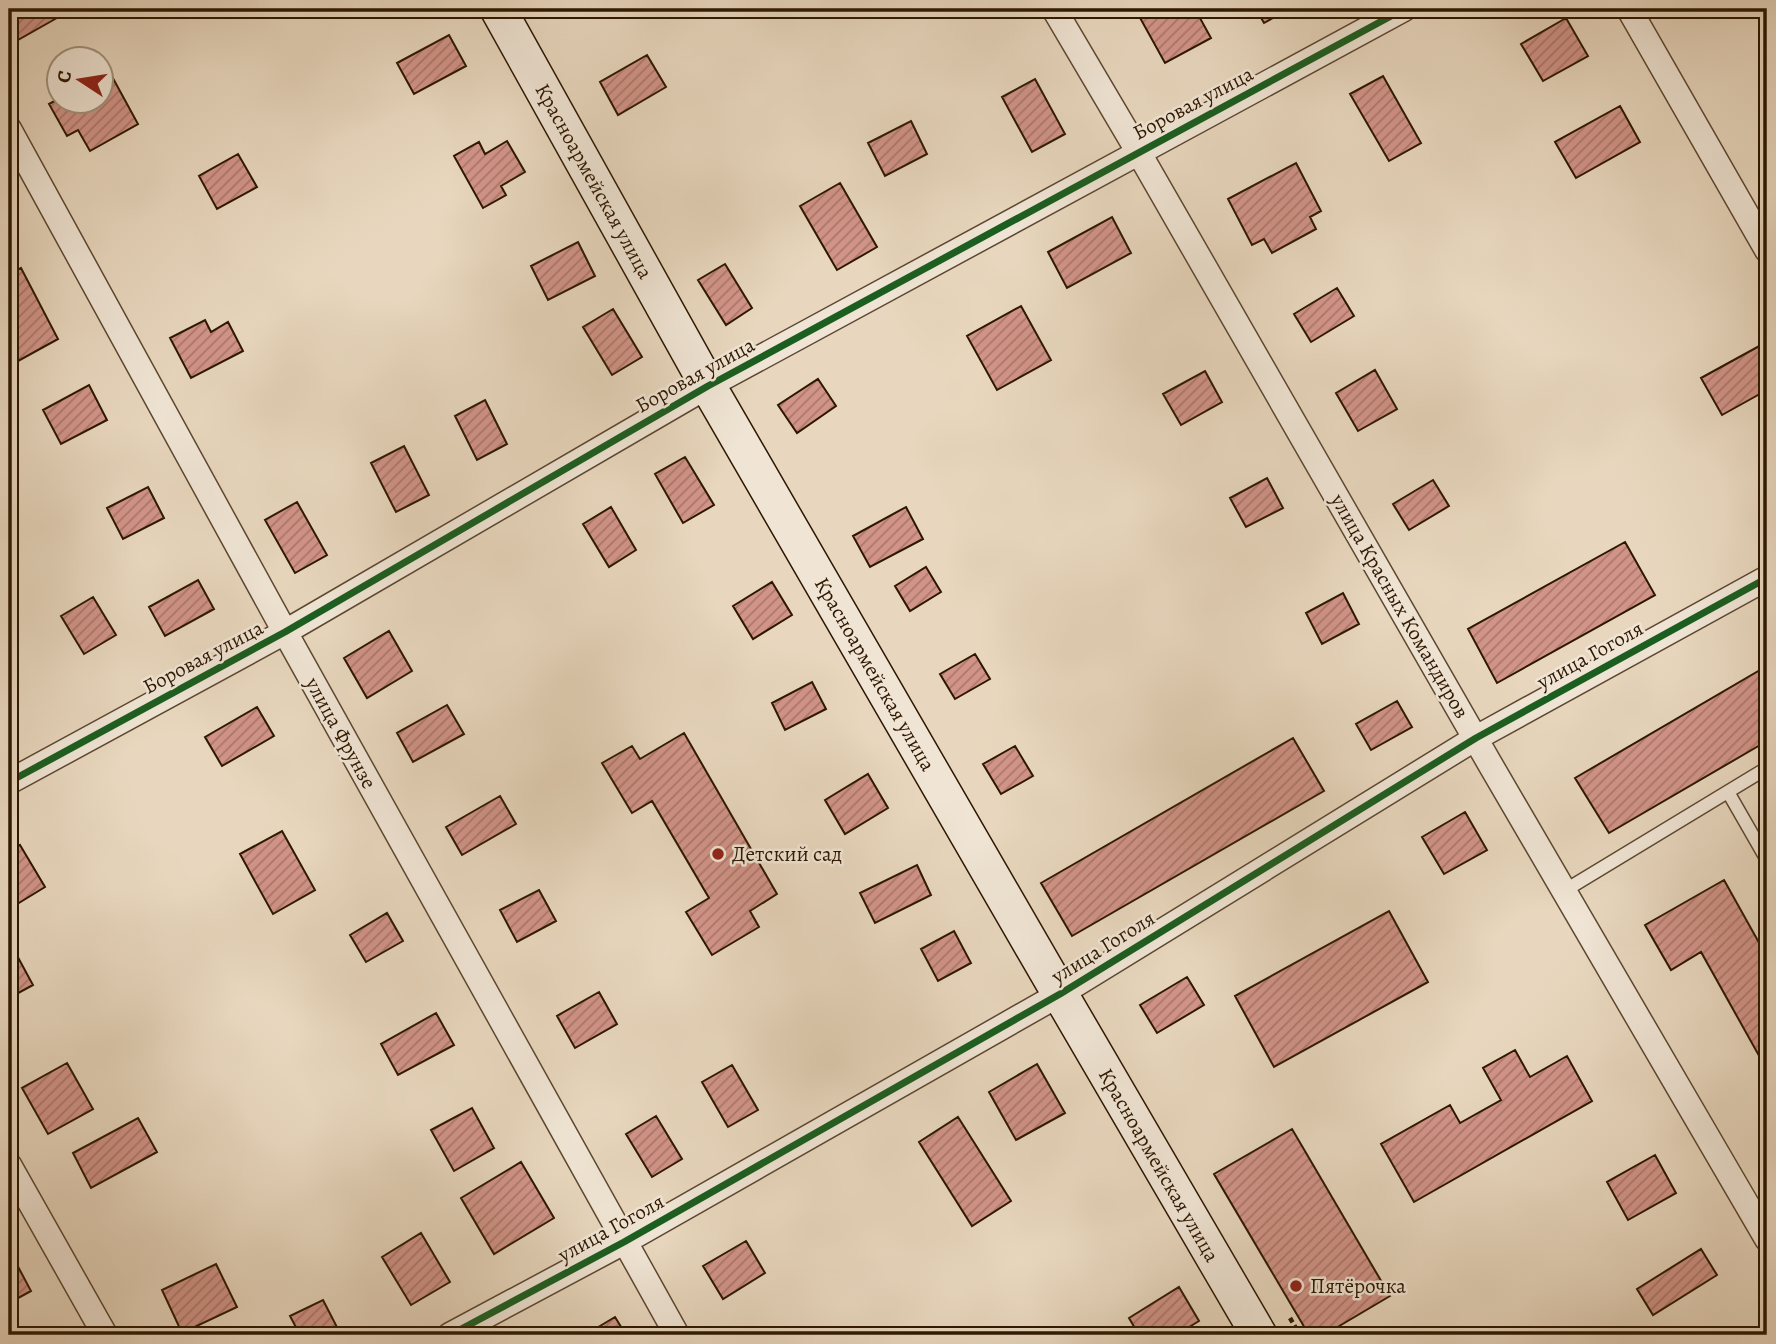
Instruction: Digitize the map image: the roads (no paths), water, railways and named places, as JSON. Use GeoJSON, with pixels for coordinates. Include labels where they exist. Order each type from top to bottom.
{"type":"FeatureCollection","features":[{"type":"Feature","properties":{"kind":"main road","name":"Красноармейская улица"},"geometry":{"type":"LineString","coordinates":[[498,9],[708,386],[1259,1335]]}},
{"type":"Feature","properties":{"kind":"street","name":"улица Красных Командиров"},"geometry":{"type":"LineString","coordinates":[[1054,9],[1767,1239]]}},
{"type":"Feature","properties":{"kind":"street","name":"Боровая улица"},"geometry":{"type":"LineString","coordinates":[[9,782],[285,632],[708,386],[1404,9]]}},
{"type":"Feature","properties":{"kind":"street"},"geometry":{"type":"LineString","coordinates":[[1629,9],[1767,250]]}},
{"type":"Feature","properties":{"kind":"street","name":"улица Фрунзе"},"geometry":{"type":"LineString","coordinates":[[9,129],[285,632],[677,1335]]}},
{"type":"Feature","properties":{"kind":"street","name":"улица Гоголя"},"geometry":{"type":"LineString","coordinates":[[450,1335],[624,1242],[1060,994],[1476,738],[1767,578]]}},
{"type":"Feature","properties":{"kind":"street"},"geometry":{"type":"LineString","coordinates":[[9,1165],[105,1335]]}},
{"type":"Feature","properties":{"kind":"lane"},"geometry":{"type":"LineString","coordinates":[[1564,891],[1767,768]]}},
{"type":"Feature","properties":{"kind":"lane"},"geometry":{"type":"LineString","coordinates":[[1728,792],[1767,860]]}},
{"type":"Feature","properties":{"kind":"place","name":"Детский сад"},"geometry":{"type":"Point","coordinates":[718,854]}},
{"type":"Feature","properties":{"kind":"place","name":"Пятёрочка"},"geometry":{"type":"Point","coordinates":[1296,1286]}}]}
